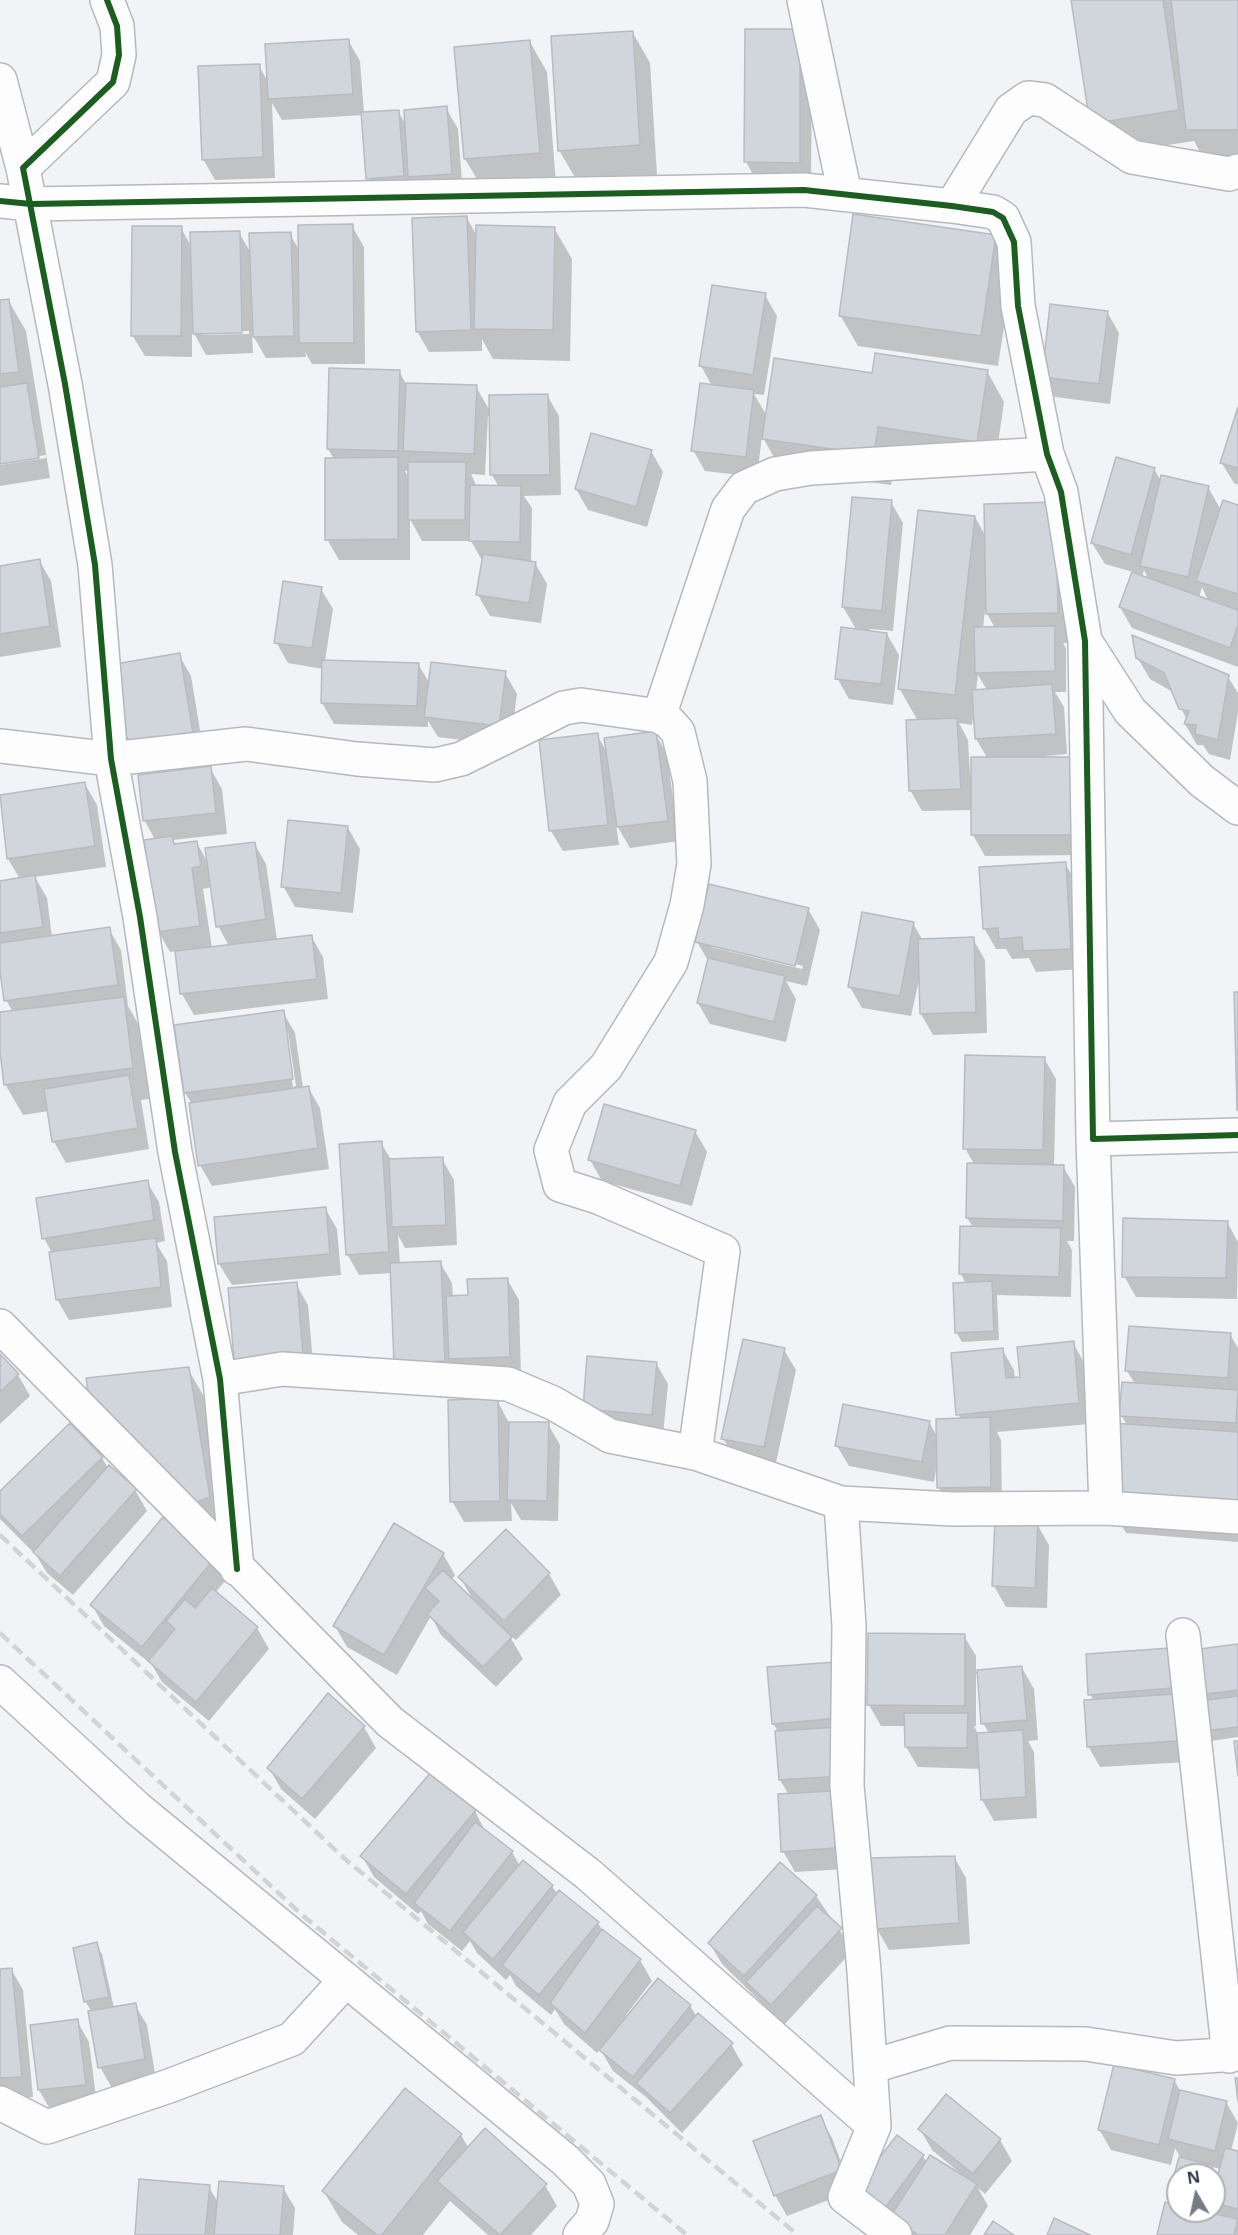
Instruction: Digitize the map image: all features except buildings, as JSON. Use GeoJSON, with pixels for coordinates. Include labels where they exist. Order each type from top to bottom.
{"type":"FeatureCollection","features":[{"type":"Feature","properties":{"kind":"street"},"geometry":{"type":"LineString","coordinates":[[23,168],[113,82],[119,56],[117,26],[107,0]]}},
{"type":"Feature","properties":{"kind":"street"},"geometry":{"type":"LineString","coordinates":[[804,0],[845,194]]}},
{"type":"Feature","properties":{"kind":"street"},"geometry":{"type":"LineString","coordinates":[[0,80],[23,168],[16,203],[95,565],[111,759],[140,917],[175,1152],[220,1379],[237,1569]]}},
{"type":"Feature","properties":{"kind":"street"},"geometry":{"type":"LineString","coordinates":[[952,206],[1011,110],[1028,98],[1045,100],[1132,157],[1229,174],[1238,171]]}},
{"type":"Feature","properties":{"kind":"street"},"geometry":{"type":"LineString","coordinates":[[16,203],[804,189],[952,206],[993,212],[1003,218],[1014,242],[1018,306],[1047,454],[1061,492],[1085,641],[1093,1138],[1106,1508]]}},
{"type":"Feature","properties":{"kind":"street"},"geometry":{"type":"LineString","coordinates":[[659,716],[728,509],[744,488],[775,474],[811,468],[1047,454]]}},
{"type":"Feature","properties":{"kind":"street"},"geometry":{"type":"LineString","coordinates":[[1085,641],[1130,711],[1202,781],[1238,808]]}},
{"type":"Feature","properties":{"kind":"street"},"geometry":{"type":"LineString","coordinates":[[0,746],[111,759],[246,744],[357,759],[435,765],[461,759],[564,708],[581,705],[659,716],[678,732],[690,781],[694,864],[687,905],[671,962],[606,1067],[570,1103],[551,1150],[560,1185],[598,1197],[723,1251],[695,1453]]}},
{"type":"Feature","properties":{"kind":"street"},"geometry":{"type":"LineString","coordinates":[[1093,1138],[1238,1135]]}},
{"type":"Feature","properties":{"kind":"street"},"geometry":{"type":"LineString","coordinates":[[0,1326],[390,1722],[588,1874],[874,2126]]}},
{"type":"Feature","properties":{"kind":"street"},"geometry":{"type":"LineString","coordinates":[[220,1379],[282,1369],[508,1384],[553,1403],[610,1436],[695,1453],[841,1503],[953,1509],[1106,1508],[1238,1517]]}},
{"type":"Feature","properties":{"kind":"street"},"geometry":{"type":"LineString","coordinates":[[841,1503],[849,1626],[847,1786],[874,2126],[844,2197],[895,2235]]}},
{"type":"Feature","properties":{"kind":"street"},"geometry":{"type":"LineString","coordinates":[[870,2067],[950,2043],[1086,2044],[1176,2058],[1233,2055],[1183,1635]]}},
{"type":"Feature","properties":{"kind":"street"},"geometry":{"type":"LineString","coordinates":[[0,1682],[138,1809],[565,2160],[589,2184],[597,2204],[592,2221],[580,2235]]}},
{"type":"Feature","properties":{"kind":"street"},"geometry":{"type":"LineString","coordinates":[[0,2103],[47,2127],[169,2086],[292,2039],[345,1981]]}},
{"type":"Feature","properties":{"kind":"railway"},"geometry":{"type":"LineString","coordinates":[[0,1535],[345,1859],[798,2235]]}},
{"type":"Feature","properties":{"kind":"railway"},"geometry":{"type":"LineString","coordinates":[[0,1633],[301,1914],[687,2235]]}},
{"type":"Feature","properties":{"kind":"cycle path"},"geometry":{"type":"LineString","coordinates":[[107,0],[117,26],[119,55],[113,82],[23,168],[65,384],[95,565],[111,759],[140,917],[175,1152],[220,1379],[237,1569]]}},
{"type":"Feature","properties":{"kind":"cycle path"},"geometry":{"type":"LineString","coordinates":[[0,201],[31,204],[804,190],[952,206],[993,212],[1003,218],[1014,242],[1018,306],[1047,454],[1061,492],[1085,641],[1093,1139],[1238,1135]]}}]}
